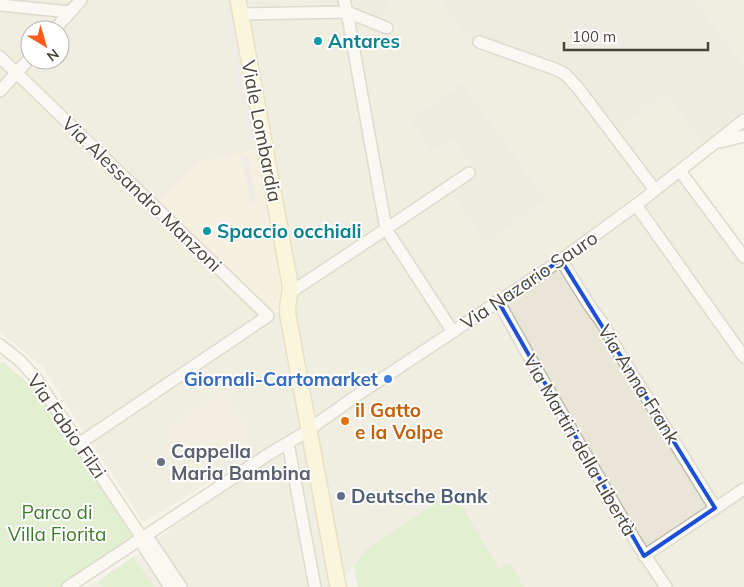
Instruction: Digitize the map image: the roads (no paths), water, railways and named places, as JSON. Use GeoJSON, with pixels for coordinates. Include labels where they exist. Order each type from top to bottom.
{"type":"FeatureCollection","features":[{"type":"Feature","properties":{"kind":"main road","name":"Viale Lombardia"},"geometry":{"type":"LineString","coordinates":[[239,7],[290,282],[288,316],[338,587]]}},
{"type":"Feature","properties":{"kind":"street"},"geometry":{"type":"LineString","coordinates":[[63,20],[81,0]]}},
{"type":"Feature","properties":{"kind":"street"},"geometry":{"type":"LineString","coordinates":[[344,0],[386,229],[453,332]]}},
{"type":"Feature","properties":{"kind":"street"},"geometry":{"type":"LineString","coordinates":[[0,5],[70,12]]}},
{"type":"Feature","properties":{"kind":"street"},"geometry":{"type":"LineString","coordinates":[[239,7],[347,12],[387,28]]}},
{"type":"Feature","properties":{"kind":"street"},"geometry":{"type":"LineString","coordinates":[[479,42],[564,74],[578,88],[655,190]]}},
{"type":"Feature","properties":{"kind":"street","name":"Via Alessandro Manzoni"},"geometry":{"type":"LineString","coordinates":[[0,57],[268,316],[80,443]]}},
{"type":"Feature","properties":{"kind":"street"},"geometry":{"type":"LineString","coordinates":[[0,91],[20,69]]}},
{"type":"Feature","properties":{"kind":"street","name":"Via Nazario Sauro"},"geometry":{"type":"LineString","coordinates":[[68,587],[269,454],[309,430],[359,394],[561,260],[680,171],[744,120]]}},
{"type":"Feature","properties":{"kind":"street"},"geometry":{"type":"LineString","coordinates":[[716,143],[744,136]]}},
{"type":"Feature","properties":{"kind":"street"},"geometry":{"type":"LineString","coordinates":[[680,171],[744,257]]}},
{"type":"Feature","properties":{"kind":"street"},"geometry":{"type":"LineString","coordinates":[[290,292],[469,172]]}},
{"type":"Feature","properties":{"kind":"street"},"geometry":{"type":"LineString","coordinates":[[636,204],[744,357]]}},
{"type":"Feature","properties":{"kind":"street","name":"Via Anna Frank"},"geometry":{"type":"LineString","coordinates":[[561,260],[715,508]]}},
{"type":"Feature","properties":{"kind":"street","name":"Via Martiri della Libertà"},"geometry":{"type":"LineString","coordinates":[[498,301],[644,556],[666,587]]}},
{"type":"Feature","properties":{"kind":"street","name":"Via Fabio Filzi"},"geometry":{"type":"LineString","coordinates":[[0,345],[30,371],[142,538]]}},
{"type":"Feature","properties":{"kind":"street"},"geometry":{"type":"LineString","coordinates":[[288,443],[315,587]]}},
{"type":"Feature","properties":{"kind":"street"},"geometry":{"type":"LineString","coordinates":[[644,556],[744,489]]}},
{"type":"Feature","properties":{"kind":"street"},"geometry":{"type":"LineString","coordinates":[[142,538],[144,547],[170,587]]}},
{"type":"Feature","properties":{"kind":"street"},"geometry":{"type":"LineString","coordinates":[[142,538],[151,542],[181,587]]}},
{"type":"Feature","properties":{"kind":"place","name":"Antares"},"geometry":{"type":"Point","coordinates":[318,41]}},
{"type":"Feature","properties":{"kind":"place","name":"Spaccio occhiali"},"geometry":{"type":"Point","coordinates":[207,231]}},
{"type":"Feature","properties":{"kind":"place","name":"Giornali-Cartomarket"},"geometry":{"type":"Point","coordinates":[388,379]}},
{"type":"Feature","properties":{"kind":"place","name":"il Gatto e la Volpe"},"geometry":{"type":"Point","coordinates":[345,421]}},
{"type":"Feature","properties":{"kind":"place","name":"Cappella Maria Bambina"},"geometry":{"type":"Point","coordinates":[161,462]}},
{"type":"Feature","properties":{"kind":"place","name":"Deutsche Bank"},"geometry":{"type":"Point","coordinates":[341,496]}},
{"type":"Feature","properties":{"kind":"park label","name":"Parco di Villa Fiorita"},"geometry":{"type":"Point","coordinates":[57,523]}}]}
